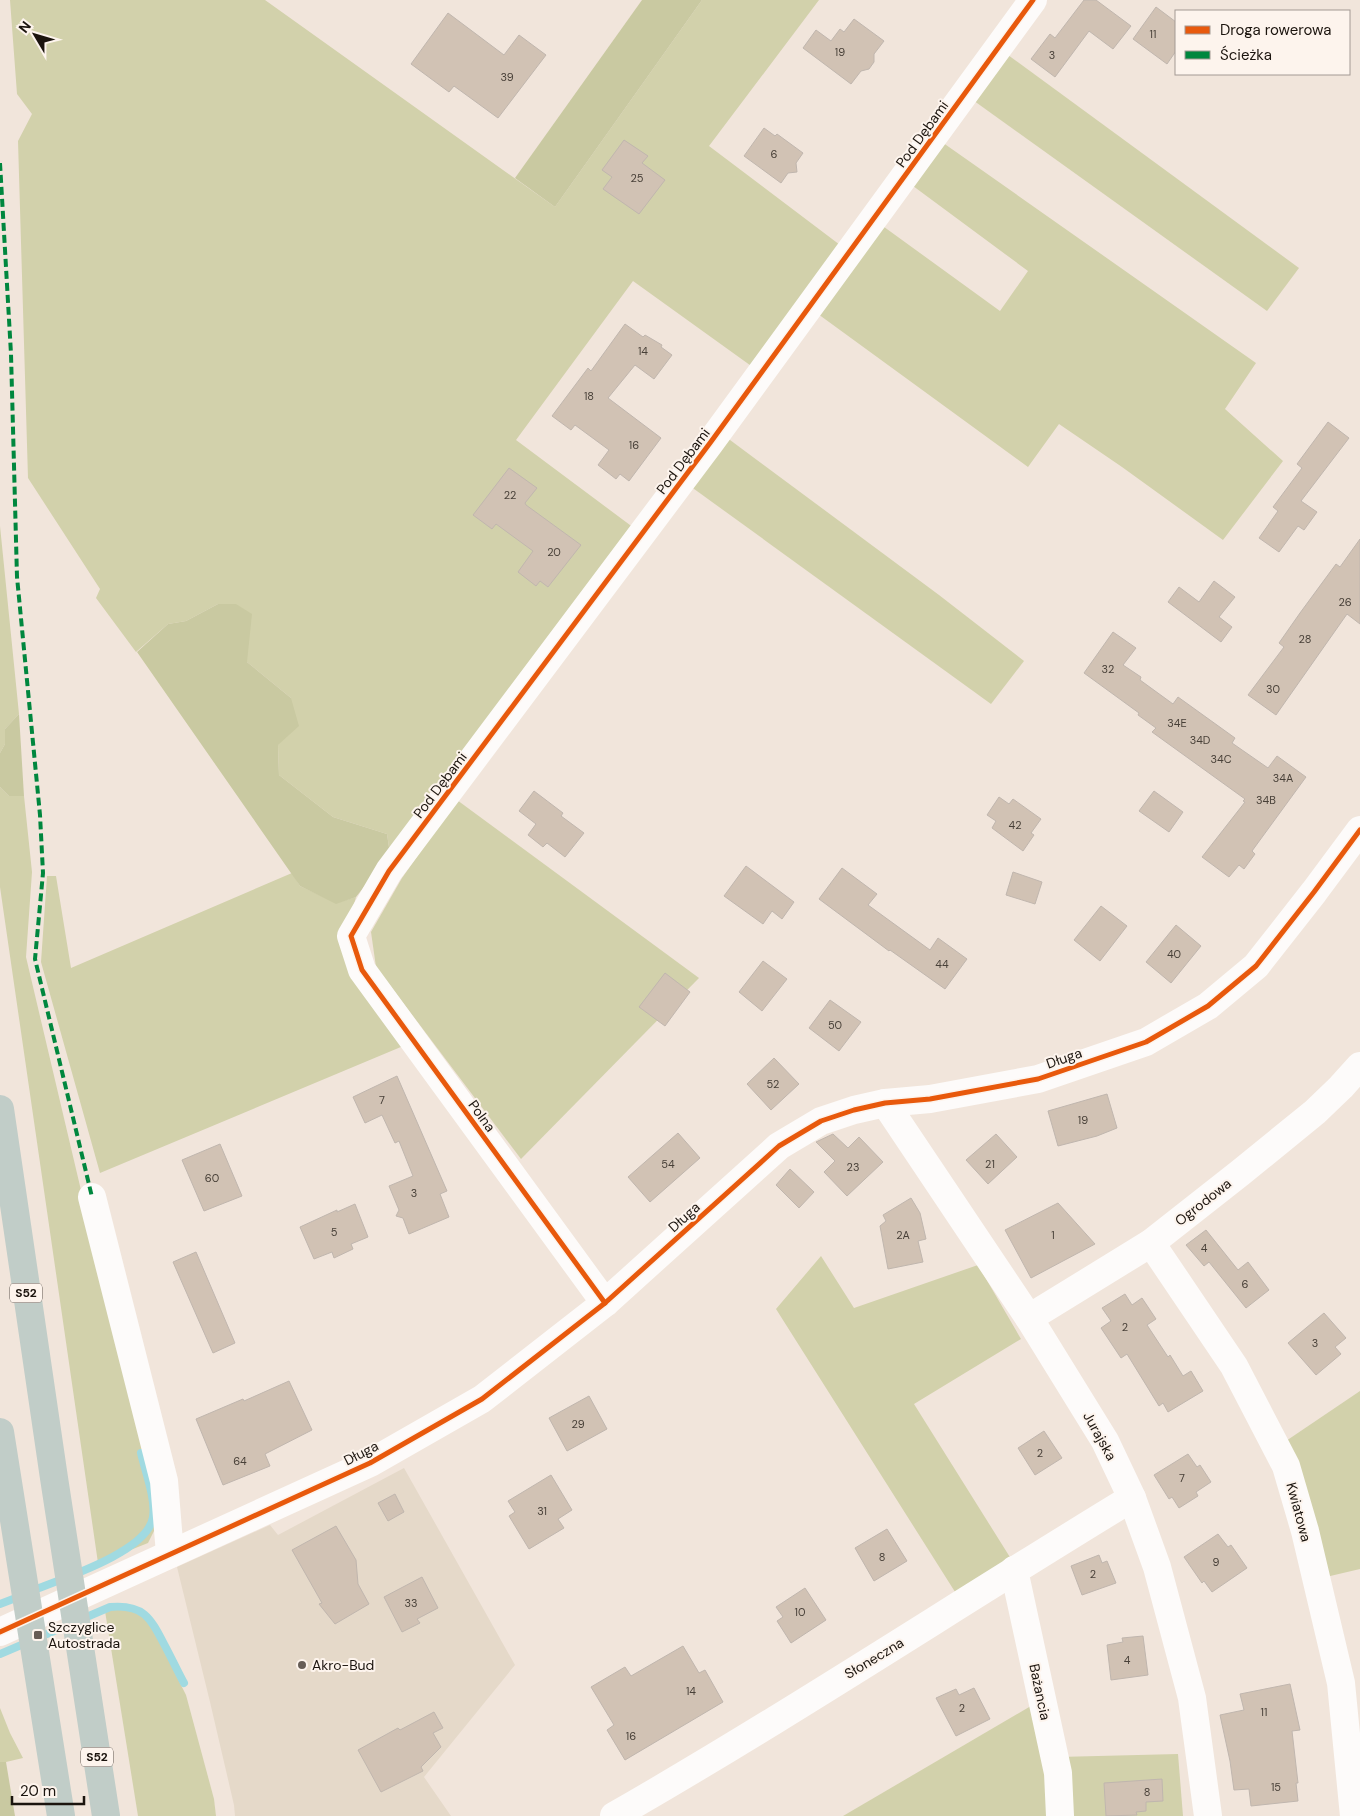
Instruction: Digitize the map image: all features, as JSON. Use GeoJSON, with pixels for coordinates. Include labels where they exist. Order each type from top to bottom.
{"type":"FeatureCollection","features":[{"type":"Feature","properties":{"kind":"highway","name":"S52"},"geometry":{"type":"LineString","coordinates":[[0,1109],[106,1816]]}},
{"type":"Feature","properties":{"kind":"highway"},"geometry":{"type":"LineString","coordinates":[[0,1432],[61,1816]]}},
{"type":"Feature","properties":{"kind":"street","name":"Pod Dębami"},"geometry":{"type":"LineString","coordinates":[[351,936],[389,871],[710,443],[1033,0]]}},
{"type":"Feature","properties":{"kind":"street","name":"Długa"},"geometry":{"type":"LineString","coordinates":[[0,1632],[370,1463],[473,1404],[605,1303],[780,1146],[822,1121],[854,1110],[885,1103],[930,1099],[1038,1079],[1146,1042],[1208,1006],[1256,966],[1360,830]]}},
{"type":"Feature","properties":{"kind":"street","name":"Polna"},"geometry":{"type":"LineString","coordinates":[[351,936],[362,970],[605,1303]]}},
{"type":"Feature","properties":{"kind":"street","name":"Ogrodowa"},"geometry":{"type":"LineString","coordinates":[[1029,1318],[1151,1243],[1315,1112],[1360,1066]]}},
{"type":"Feature","properties":{"kind":"street","name":"Jurajska"},"geometry":{"type":"LineString","coordinates":[[885,1103],[1029,1318],[1105,1441],[1132,1498],[1157,1567],[1192,1698],[1208,1816]]}},
{"type":"Feature","properties":{"kind":"street"},"geometry":{"type":"LineString","coordinates":[[92,1197],[164,1481],[170,1554]]}},
{"type":"Feature","properties":{"kind":"street","name":"Kwiatowa"},"geometry":{"type":"LineString","coordinates":[[1151,1243],[1234,1366],[1286,1466],[1342,1683],[1354,1816]]}},
{"type":"Feature","properties":{"kind":"street","name":"Słoneczna"},"geometry":{"type":"LineString","coordinates":[[614,1816],[961,1605],[1014,1570],[1132,1498]]}},
{"type":"Feature","properties":{"kind":"street","name":"Bażancia"},"geometry":{"type":"LineString","coordinates":[[1014,1570],[1058,1773],[1060,1816]]}},
{"type":"Feature","properties":{"kind":"shaded area"},"geometry":{"type":"Polygon","coordinates":[[[404,1468],[515,1665],[424,1777],[451,1816],[235,1816],[234,1805],[177,1567],[270,1525],[278,1535],[404,1468]]]}},
{"type":"Feature","properties":{"kind":"green space"},"geometry":{"type":"Polygon","coordinates":[[[10,0],[265,0],[555,207],[702,0],[819,0],[709,146],[844,248],[754,368],[633,281],[516,440],[634,528],[390,854],[387,834],[333,817],[279,775],[278,745],[291,698],[247,662],[218,604],[186,621],[168,624],[136,652],[96,598],[100,589],[28,478],[18,141],[32,114],[17,94],[10,0]]]}},
{"type":"Feature","properties":{"kind":"green space"},"geometry":{"type":"Polygon","coordinates":[[[642,0],[702,0],[555,207],[515,178],[642,0]]]}},
{"type":"Feature","properties":{"kind":"green space"},"geometry":{"type":"Polygon","coordinates":[[[1008,55],[1299,268],[1267,311],[970,98],[1008,55]]]}},
{"type":"Feature","properties":{"kind":"green space"},"geometry":{"type":"Polygon","coordinates":[[[939,140],[1256,363],[1225,409],[1283,461],[1223,540],[1059,424],[1028,467],[818,314],[880,224],[1000,311],[1028,271],[909,183],[939,140]]]}},
{"type":"Feature","properties":{"kind":"green space"},"geometry":{"type":"Polygon","coordinates":[[[726,437],[939,595],[1024,661],[991,704],[690,486],[726,437]]]}},
{"type":"Feature","properties":{"kind":"green space"},"geometry":{"type":"Polygon","coordinates":[[[0,526],[19,714],[5,729],[5,744],[0,753],[0,526]]]}},
{"type":"Feature","properties":{"kind":"green space"},"geometry":{"type":"Polygon","coordinates":[[[218,604],[236,604],[252,614],[247,662],[291,698],[299,726],[278,745],[279,775],[333,817],[387,834],[390,854],[356,897],[336,904],[300,886],[137,652],[168,624],[186,621],[218,604]]]}},
{"type":"Feature","properties":{"kind":"green space"},"geometry":{"type":"Polygon","coordinates":[[[19,714],[24,796],[9,796],[0,787],[0,753],[5,744],[5,729],[19,714]]]}},
{"type":"Feature","properties":{"kind":"green space"},"geometry":{"type":"Polygon","coordinates":[[[0,787],[9,796],[24,796],[32,872],[26,957],[159,1521],[148,1543],[98,1563],[0,887],[0,787]]]}},
{"type":"Feature","properties":{"kind":"green space"},"geometry":{"type":"Polygon","coordinates":[[[457,800],[699,978],[521,1159],[376,967],[371,932],[402,878],[457,800]]]}},
{"type":"Feature","properties":{"kind":"green space"},"geometry":{"type":"Polygon","coordinates":[[[292,873],[300,886],[336,903],[356,897],[347,930],[408,1044],[100,1173],[41,962],[47,876],[56,876],[71,968],[292,873]]]}},
{"type":"Feature","properties":{"kind":"green space"},"geometry":{"type":"Polygon","coordinates":[[[821,1256],[854,1308],[978,1265],[1021,1339],[914,1404],[1013,1562],[957,1595],[776,1309],[821,1256]]]}},
{"type":"Feature","properties":{"kind":"green space"},"geometry":{"type":"Polygon","coordinates":[[[1360,1391],[1360,1569],[1326,1577],[1283,1443],[1360,1391]]]}},
{"type":"Feature","properties":{"kind":"green space"},"geometry":{"type":"Polygon","coordinates":[[[126,1608],[143,1616],[152,1627],[186,1695],[214,1799],[216,1816],[138,1816],[105,1611],[126,1608]]]}},
{"type":"Feature","properties":{"kind":"green space"},"geometry":{"type":"Polygon","coordinates":[[[1036,1703],[1052,1816],[843,1816],[1036,1703]]]}},
{"type":"Feature","properties":{"kind":"green space"},"geometry":{"type":"Polygon","coordinates":[[[0,1708],[10,1733],[23,1758],[0,1762],[0,1708]]]}},
{"type":"Feature","properties":{"kind":"green space"},"geometry":{"type":"Polygon","coordinates":[[[1178,1754],[1183,1816],[1064,1816],[1058,1757],[1178,1754]]]}},
{"type":"Feature","properties":{"kind":"green space"},"geometry":{"type":"Polygon","coordinates":[[[0,1762],[6,1762],[15,1816],[0,1816],[0,1762]]]}},
{"type":"Feature","properties":{"kind":"building"},"geometry":{"type":"Polygon","coordinates":[[[1084,0],[1096,0],[1131,26],[1113,49],[1089,31],[1055,77],[1031,59],[1050,34],[1055,38],[1084,0]]]}},
{"type":"Feature","properties":{"kind":"building"},"geometry":{"type":"Polygon","coordinates":[[[1156,7],[1175,21],[1175,52],[1167,64],[1133,39],[1156,7]]]}},
{"type":"Feature","properties":{"kind":"building"},"geometry":{"type":"Polygon","coordinates":[[[448,13],[504,55],[519,35],[546,55],[498,118],[454,86],[449,92],[411,64],[448,13]]]}},
{"type":"Feature","properties":{"kind":"building"},"geometry":{"type":"Polygon","coordinates":[[[854,19],[884,41],[874,54],[874,62],[869,69],[861,71],[851,84],[803,48],[816,30],[831,41],[840,29],[844,32],[854,19]]]}},
{"type":"Feature","properties":{"kind":"building"},"geometry":{"type":"Polygon","coordinates":[[[764,128],[775,136],[777,134],[803,153],[796,163],[797,172],[788,173],[781,183],[744,156],[764,128]]]}},
{"type":"Feature","properties":{"kind":"building"},"geometry":{"type":"Polygon","coordinates":[[[624,140],[648,156],[642,163],[665,180],[639,214],[603,189],[612,177],[602,170],[624,140]]]}},
{"type":"Feature","properties":{"kind":"building"},"geometry":{"type":"Polygon","coordinates":[[[625,324],[643,337],[645,335],[662,345],[661,347],[672,355],[654,379],[635,365],[608,398],[661,438],[629,481],[620,474],[616,479],[598,465],[609,450],[575,425],[571,430],[552,416],[588,368],[591,371],[625,324]]]}},
{"type":"Feature","properties":{"kind":"building"},"geometry":{"type":"Polygon","coordinates":[[[1328,422],[1349,438],[1301,501],[1317,512],[1304,530],[1298,526],[1279,552],[1259,538],[1278,511],[1273,507],[1302,468],[1297,464],[1328,422]]]}},
{"type":"Feature","properties":{"kind":"building"},"geometry":{"type":"Polygon","coordinates":[[[509,468],[537,488],[525,503],[526,505],[581,545],[548,587],[540,581],[536,586],[518,572],[533,551],[496,524],[492,529],[473,515],[509,468]]]}},
{"type":"Feature","properties":{"kind":"building"},"geometry":{"type":"Polygon","coordinates":[[[1360,539],[1360,624],[1347,614],[1276,715],[1248,695],[1284,647],[1279,643],[1300,613],[1336,564],[1340,567],[1360,539]]]}},
{"type":"Feature","properties":{"kind":"building"},"geometry":{"type":"Polygon","coordinates":[[[1214,581],[1235,597],[1219,617],[1232,627],[1221,642],[1168,602],[1179,587],[1199,602],[1214,581]]]}},
{"type":"Feature","properties":{"kind":"building"},"geometry":{"type":"Polygon","coordinates":[[[1113,632],[1136,648],[1123,665],[1141,677],[1140,680],[1173,704],[1178,697],[1235,738],[1232,743],[1268,768],[1277,756],[1306,777],[1252,851],[1255,854],[1244,869],[1239,865],[1229,877],[1202,857],[1245,802],[1243,801],[1245,799],[1152,732],[1156,728],[1138,715],[1139,713],[1084,673],[1113,632]]]}},
{"type":"Feature","properties":{"kind":"building"},"geometry":{"type":"Polygon","coordinates":[[[534,791],[563,813],[561,816],[584,833],[565,857],[547,843],[543,847],[528,835],[536,824],[519,811],[534,791]]]}},
{"type":"Feature","properties":{"kind":"building"},"geometry":{"type":"Polygon","coordinates":[[[1154,791],[1183,812],[1169,832],[1139,811],[1154,791]]]}},
{"type":"Feature","properties":{"kind":"building"},"geometry":{"type":"Polygon","coordinates":[[[999,797],[1009,804],[1013,799],[1041,819],[1031,833],[1034,835],[1023,851],[992,828],[996,821],[987,815],[999,797]]]}},
{"type":"Feature","properties":{"kind":"building"},"geometry":{"type":"Polygon","coordinates":[[[746,866],[794,902],[782,919],[772,911],[763,924],[724,896],[746,866]]]}},
{"type":"Feature","properties":{"kind":"building"},"geometry":{"type":"Polygon","coordinates":[[[842,868],[877,894],[868,905],[930,950],[938,938],[967,959],[945,989],[889,951],[819,899],[842,868]]]}},
{"type":"Feature","properties":{"kind":"building"},"geometry":{"type":"Polygon","coordinates":[[[1013,872],[1042,882],[1035,904],[1006,895],[1013,872]]]}},
{"type":"Feature","properties":{"kind":"building"},"geometry":{"type":"Polygon","coordinates":[[[1101,906],[1127,926],[1100,961],[1074,940],[1101,906]]]}},
{"type":"Feature","properties":{"kind":"building"},"geometry":{"type":"Polygon","coordinates":[[[1176,925],[1201,946],[1171,983],[1146,962],[1176,925]]]}},
{"type":"Feature","properties":{"kind":"building"},"geometry":{"type":"Polygon","coordinates":[[[763,961],[787,979],[762,1011],[739,992],[763,961]]]}},
{"type":"Feature","properties":{"kind":"building"},"geometry":{"type":"Polygon","coordinates":[[[665,973],[690,992],[665,1026],[639,1007],[665,973]]]}},
{"type":"Feature","properties":{"kind":"building"},"geometry":{"type":"Polygon","coordinates":[[[830,1000],[861,1022],[839,1051],[809,1028],[830,1000]]]}},
{"type":"Feature","properties":{"kind":"building"},"geometry":{"type":"Polygon","coordinates":[[[774,1058],[799,1084],[771,1110],[747,1084],[774,1058]]]}},
{"type":"Feature","properties":{"kind":"building"},"geometry":{"type":"Polygon","coordinates":[[[397,1076],[447,1191],[440,1194],[449,1217],[409,1234],[403,1218],[396,1216],[399,1210],[389,1186],[413,1176],[399,1141],[395,1143],[382,1115],[365,1123],[353,1097],[397,1076]]]}},
{"type":"Feature","properties":{"kind":"building"},"geometry":{"type":"Polygon","coordinates":[[[1107,1094],[1117,1128],[1097,1136],[1058,1146],[1048,1111],[1107,1094]]]}},
{"type":"Feature","properties":{"kind":"building"},"geometry":{"type":"Polygon","coordinates":[[[678,1133],[700,1158],[650,1202],[628,1177],[678,1133]]]}},
{"type":"Feature","properties":{"kind":"building"},"geometry":{"type":"Polygon","coordinates":[[[833,1134],[848,1148],[859,1137],[883,1162],[847,1196],[824,1172],[835,1161],[816,1142],[833,1134]]]}},
{"type":"Feature","properties":{"kind":"building"},"geometry":{"type":"Polygon","coordinates":[[[996,1134],[1017,1157],[988,1184],[966,1160],[996,1134]]]}},
{"type":"Feature","properties":{"kind":"building"},"geometry":{"type":"Polygon","coordinates":[[[220,1144],[242,1196],[204,1211],[182,1160],[220,1144]]]}},
{"type":"Feature","properties":{"kind":"building"},"geometry":{"type":"Polygon","coordinates":[[[790,1169],[814,1192],[799,1208],[776,1185],[790,1169]]]}},
{"type":"Feature","properties":{"kind":"building"},"geometry":{"type":"Polygon","coordinates":[[[911,1198],[920,1213],[926,1239],[918,1241],[923,1262],[888,1269],[880,1226],[886,1221],[883,1215],[911,1198]]]}},
{"type":"Feature","properties":{"kind":"building"},"geometry":{"type":"Polygon","coordinates":[[[1058,1203],[1095,1244],[1031,1278],[1005,1230],[1058,1203]]]}},
{"type":"Feature","properties":{"kind":"building"},"geometry":{"type":"Polygon","coordinates":[[[355,1204],[368,1237],[351,1244],[353,1249],[334,1258],[332,1252],[314,1259],[300,1227],[355,1204]]]}},
{"type":"Feature","properties":{"kind":"building"},"geometry":{"type":"Polygon","coordinates":[[[1206,1230],[1238,1270],[1248,1262],[1269,1290],[1246,1308],[1209,1262],[1204,1266],[1186,1245],[1206,1230]]]}},
{"type":"Feature","properties":{"kind":"building"},"geometry":{"type":"Polygon","coordinates":[[[196,1252],[235,1343],[213,1353],[173,1262],[196,1252]]]}},
{"type":"Feature","properties":{"kind":"building"},"geometry":{"type":"Polygon","coordinates":[[[1125,1294],[1132,1305],[1142,1298],[1156,1319],[1147,1325],[1183,1376],[1191,1371],[1203,1391],[1168,1412],[1163,1403],[1159,1406],[1127,1354],[1121,1358],[1101,1328],[1111,1321],[1102,1308],[1125,1294]]]}},
{"type":"Feature","properties":{"kind":"building"},"geometry":{"type":"Polygon","coordinates":[[[1324,1313],[1346,1338],[1335,1347],[1341,1354],[1316,1375],[1288,1343],[1324,1313]]]}},
{"type":"Feature","properties":{"kind":"building"},"geometry":{"type":"Polygon","coordinates":[[[289,1381],[312,1430],[265,1454],[270,1466],[223,1485],[196,1419],[289,1381]]]}},
{"type":"Feature","properties":{"kind":"building"},"geometry":{"type":"Polygon","coordinates":[[[589,1396],[607,1429],[567,1451],[549,1418],[589,1396]]]}},
{"type":"Feature","properties":{"kind":"building"},"geometry":{"type":"Polygon","coordinates":[[[1044,1431],[1062,1458],[1035,1475],[1018,1448],[1044,1431]]]}},
{"type":"Feature","properties":{"kind":"building"},"geometry":{"type":"Polygon","coordinates":[[[1188,1454],[1197,1467],[1200,1465],[1211,1482],[1196,1492],[1198,1496],[1179,1508],[1172,1497],[1169,1499],[1154,1475],[1188,1454]]]}},
{"type":"Feature","properties":{"kind":"building"},"geometry":{"type":"Polygon","coordinates":[[[551,1475],[572,1510],[558,1519],[564,1528],[529,1549],[509,1516],[515,1512],[508,1501],[551,1475]]]}},
{"type":"Feature","properties":{"kind":"building"},"geometry":{"type":"Polygon","coordinates":[[[395,1494],[404,1512],[388,1521],[378,1503],[395,1494]]]}},
{"type":"Feature","properties":{"kind":"building"},"geometry":{"type":"Polygon","coordinates":[[[336,1526],[356,1560],[358,1584],[369,1604],[335,1624],[319,1604],[322,1603],[292,1550],[336,1526]]]}},
{"type":"Feature","properties":{"kind":"building"},"geometry":{"type":"Polygon","coordinates":[[[887,1529],[907,1561],[874,1581],[855,1548],[887,1529]]]}},
{"type":"Feature","properties":{"kind":"building"},"geometry":{"type":"Polygon","coordinates":[[[1218,1534],[1228,1547],[1231,1545],[1247,1568],[1212,1592],[1204,1581],[1202,1583],[1184,1557],[1218,1534]]]}},
{"type":"Feature","properties":{"kind":"building"},"geometry":{"type":"Polygon","coordinates":[[[1099,1555],[1102,1563],[1107,1561],[1116,1583],[1082,1595],[1071,1566],[1099,1555]]]}},
{"type":"Feature","properties":{"kind":"building"},"geometry":{"type":"Polygon","coordinates":[[[422,1577],[438,1608],[417,1619],[420,1623],[402,1632],[384,1597],[422,1577]]]}},
{"type":"Feature","properties":{"kind":"building"},"geometry":{"type":"Polygon","coordinates":[[[805,1588],[826,1620],[791,1643],[777,1621],[783,1617],[776,1607],[805,1588]]]}},
{"type":"Feature","properties":{"kind":"building"},"geometry":{"type":"Polygon","coordinates":[[[1143,1636],[1148,1675],[1111,1680],[1107,1645],[1123,1642],[1122,1638],[1143,1636]]]}},
{"type":"Feature","properties":{"kind":"building"},"geometry":{"type":"Polygon","coordinates":[[[683,1646],[699,1673],[705,1670],[723,1702],[625,1760],[607,1730],[614,1725],[591,1687],[625,1667],[631,1676],[683,1646]]]}},
{"type":"Feature","properties":{"kind":"building"},"geometry":{"type":"Polygon","coordinates":[[[1290,1684],[1300,1730],[1292,1731],[1298,1783],[1296,1783],[1298,1801],[1251,1806],[1249,1789],[1234,1790],[1220,1715],[1244,1710],[1240,1694],[1290,1684]]]}},
{"type":"Feature","properties":{"kind":"building"},"geometry":{"type":"Polygon","coordinates":[[[974,1688],[990,1719],[956,1736],[936,1698],[956,1689],[959,1695],[974,1688]]]}},
{"type":"Feature","properties":{"kind":"building"},"geometry":{"type":"Polygon","coordinates":[[[434,1712],[443,1728],[433,1733],[441,1747],[421,1767],[423,1771],[381,1792],[358,1750],[398,1728],[400,1730],[434,1712]]]}},
{"type":"Feature","properties":{"kind":"building"},"geometry":{"type":"Polygon","coordinates":[[[1162,1779],[1163,1801],[1146,1802],[1146,1811],[1136,1812],[1137,1815],[1106,1816],[1104,1783],[1162,1779]]]}},
{"type":"Feature","properties":{"kind":"waterway"},"geometry":{"type":"LineString","coordinates":[[31,1591],[101,1563],[136,1542],[148,1530],[154,1510],[150,1485],[141,1453]]}},
{"type":"Feature","properties":{"kind":"waterway"},"geometry":{"type":"LineString","coordinates":[[0,1604],[21,1596]]}},
{"type":"Feature","properties":{"kind":"waterway"},"geometry":{"type":"LineString","coordinates":[[0,1654],[110,1607],[130,1608],[144,1614],[154,1626],[184,1683]]}},
{"type":"Feature","properties":{"kind":"marked path"},"geometry":{"type":"LineString","coordinates":[[0,163],[11,354],[17,577],[40,815],[43,873],[35,959],[92,1197]]}},
{"type":"Feature","properties":{"kind":"cycle path"},"geometry":{"type":"LineString","coordinates":[[605,1303],[362,970],[351,936],[389,871],[710,443],[1033,0]]}},
{"type":"Feature","properties":{"kind":"cycle path"},"geometry":{"type":"LineString","coordinates":[[0,1632],[370,1463],[482,1399],[605,1303],[779,1146],[821,1121],[854,1110],[885,1103],[930,1099],[1038,1079],[1146,1042],[1208,1006],[1256,966],[1360,830]]}},
{"type":"Feature","properties":{"kind":"place","name":"Szczyglice Autostrada"},"geometry":{"type":"Point","coordinates":[38,1635]}},
{"type":"Feature","properties":{"kind":"place","name":"Akro-Bud"},"geometry":{"type":"Point","coordinates":[302,1665]}}]}
